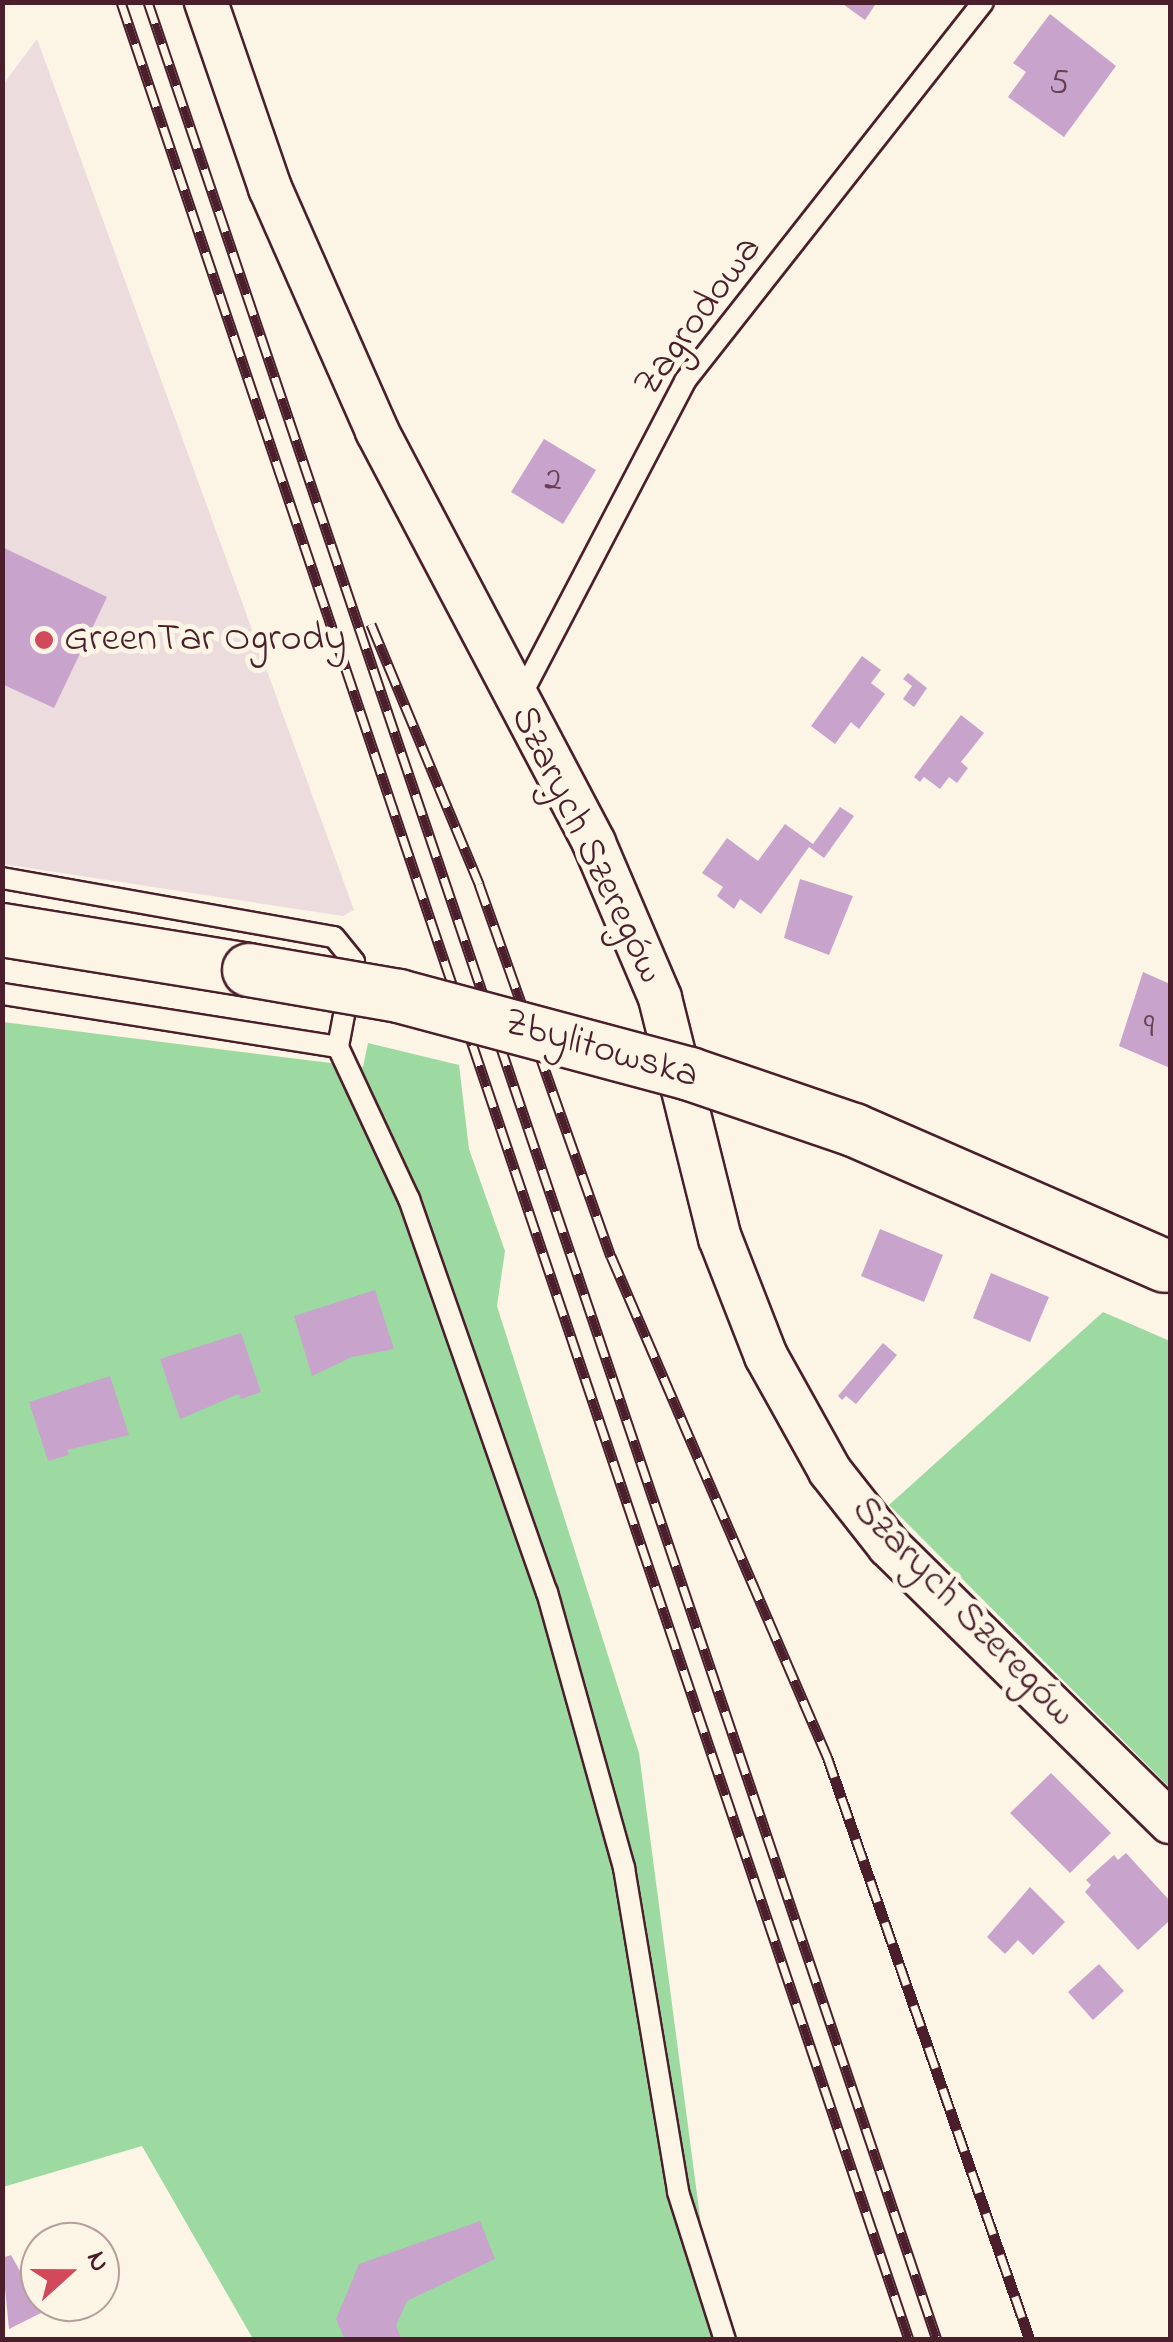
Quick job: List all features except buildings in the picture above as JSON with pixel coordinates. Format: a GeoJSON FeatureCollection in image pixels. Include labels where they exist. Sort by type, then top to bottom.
{"type":"FeatureCollection","features":[{"type":"Feature","properties":{"kind":"street","name":"Szarych Szeregów"},"geometry":{"type":"LineString","coordinates":[[206,2],[270,188],[369,413],[594,844],[660,998],[720,1238],[766,1356],[830,1471],[889,1546],[1170,1822]]}},
{"type":"Feature","properties":{"kind":"street","name":"Zbylitowska"},"geometry":{"type":"LineString","coordinates":[[2,930],[416,1000],[690,1074],[854,1130],[1168,1267]]}},
{"type":"Feature","properties":{"kind":"lane","name":"Zagrodowa"},"geometry":{"type":"LineString","coordinates":[[518,702],[685,382],[983,2]]}},
{"type":"Feature","properties":{"kind":"lane"},"geometry":{"type":"LineString","coordinates":[[2,878],[334,937],[354,962],[338,1047],[409,1199],[547,1592],[624,1868],[678,2192],[725,2340]]}},
{"type":"Feature","properties":{"kind":"lane"},"geometry":{"type":"LineString","coordinates":[[2,994],[338,1047]]}},
{"type":"Feature","properties":{"kind":"shaded area"},"geometry":{"type":"Polygon","coordinates":[[[37,39],[354,910],[343,916],[3,864],[2,86],[37,39]]]}},
{"type":"Feature","properties":{"kind":"green space"},"geometry":{"type":"Polygon","coordinates":[[[3,1022],[363,1067],[368,1043],[459,1065],[469,1149],[505,1251],[497,1306],[639,1753],[716,2339],[253,2339],[142,2146],[3,2187],[3,1022]]]}},
{"type":"Feature","properties":{"kind":"green space"},"geometry":{"type":"Polygon","coordinates":[[[1103,1312],[1170,1341],[1170,1788],[889,1505],[1103,1312]]]}},
{"type":"Feature","properties":{"kind":"railway"},"geometry":{"type":"LineString","coordinates":[[121,2],[909,2340]]}},
{"type":"Feature","properties":{"kind":"railway"},"geometry":{"type":"LineString","coordinates":[[148,2],[937,2340]]}},
{"type":"Feature","properties":{"kind":"railway"},"geometry":{"type":"LineString","coordinates":[[371,624],[479,884],[611,1256],[827,1756],[1030,2340]]}},
{"type":"Feature","properties":{"kind":"place","name":"GreenTar Ogrody"},"geometry":{"type":"Point","coordinates":[44,640]}}]}
